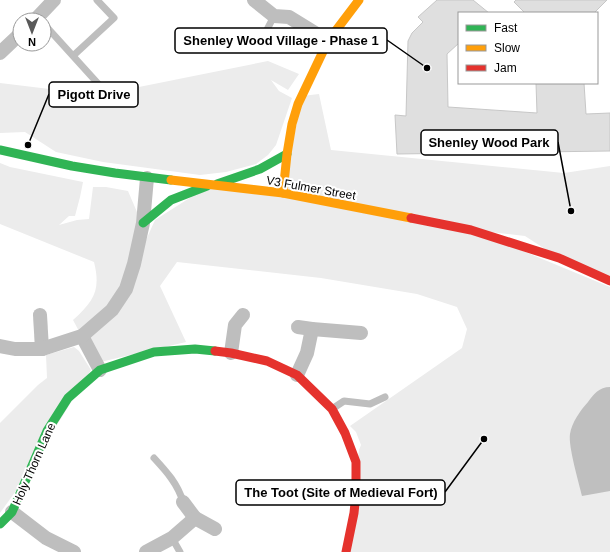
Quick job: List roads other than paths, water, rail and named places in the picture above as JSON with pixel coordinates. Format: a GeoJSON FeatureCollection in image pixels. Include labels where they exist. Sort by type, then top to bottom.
{"type":"FeatureCollection","features":[{"type":"Feature","properties":{"kind":"street"},"geometry":{"type":"LineString","coordinates":[[45,12],[54,0]]}},
{"type":"Feature","properties":{"kind":"street"},"geometry":{"type":"LineString","coordinates":[[254,0],[274,16],[289,18],[328,41]]}},
{"type":"Feature","properties":{"kind":"street"},"geometry":{"type":"LineString","coordinates":[[283,193],[292,124],[298,104],[328,41],[359,0]]}},
{"type":"Feature","properties":{"kind":"street"},"geometry":{"type":"LineString","coordinates":[[0,53],[12,42]]}},
{"type":"Feature","properties":{"kind":"street","name":"V3 Fulmer Street"},"geometry":{"type":"LineString","coordinates":[[0,150],[72,166],[147,178],[283,193],[471,230],[559,258],[610,281]]}},
{"type":"Feature","properties":{"kind":"street"},"geometry":{"type":"LineString","coordinates":[[143,223],[171,200],[260,168],[287,154]]}},
{"type":"Feature","properties":{"kind":"street"},"geometry":{"type":"LineString","coordinates":[[0,346],[15,349],[42,349],[82,336],[112,310],[126,289],[134,264],[143,223],[147,178]]}},
{"type":"Feature","properties":{"kind":"street"},"geometry":{"type":"LineString","coordinates":[[40,315],[42,349]]}},
{"type":"Feature","properties":{"kind":"street"},"geometry":{"type":"LineString","coordinates":[[231,353],[234,321]]}},
{"type":"Feature","properties":{"kind":"street"},"geometry":{"type":"LineString","coordinates":[[297,375],[308,353],[305,328],[361,333]]}},
{"type":"Feature","properties":{"kind":"street"},"geometry":{"type":"LineString","coordinates":[[82,336],[100,370]]}},
{"type":"Feature","properties":{"kind":"street","name":"Holy Thorn Lane"},"geometry":{"type":"LineString","coordinates":[[0,524],[12,512],[47,431],[68,398],[100,370],[154,352],[195,349],[231,353],[267,361],[297,375],[332,410],[345,433],[356,462],[356,493],[354,513],[346,552]]}},
{"type":"Feature","properties":{"kind":"street"},"geometry":{"type":"LineString","coordinates":[[184,502],[195,518],[215,529]]}},
{"type":"Feature","properties":{"kind":"street"},"geometry":{"type":"LineString","coordinates":[[12,512],[46,538],[74,552]]}},
{"type":"Feature","properties":{"kind":"street"},"geometry":{"type":"LineString","coordinates":[[146,552],[172,538],[195,518]]}},
{"type":"Feature","properties":{"kind":"lane"},"geometry":{"type":"LineString","coordinates":[[74,55],[114,18],[97,0]]}},
{"type":"Feature","properties":{"kind":"lane"},"geometry":{"type":"LineString","coordinates":[[257,49],[274,16]]}},
{"type":"Feature","properties":{"kind":"lane"},"geometry":{"type":"LineString","coordinates":[[52,33],[74,55],[102,88]]}},
{"type":"Feature","properties":{"kind":"lane"},"geometry":{"type":"LineString","coordinates":[[332,410],[344,401],[370,404],[385,397]]}},
{"type":"Feature","properties":{"kind":"lane"},"geometry":{"type":"LineString","coordinates":[[154,458],[173,479],[184,502]]}},
{"type":"Feature","properties":{"kind":"lane"},"geometry":{"type":"LineString","coordinates":[[172,538],[180,552]]}},
{"type":"Feature","properties":{"kind":"place","name":"Shenley Wood Village - Phase 1"},"geometry":{"type":"Point","coordinates":[427,68]}},
{"type":"Feature","properties":{"kind":"place","name":"Pigott Drive"},"geometry":{"type":"Point","coordinates":[28,145]}},
{"type":"Feature","properties":{"kind":"place","name":"Shenley Wood Park"},"geometry":{"type":"Point","coordinates":[571,211]}},
{"type":"Feature","properties":{"kind":"place","name":"The Toot (Site of Medieval Fort)"},"geometry":{"type":"Point","coordinates":[484,439]}}]}
